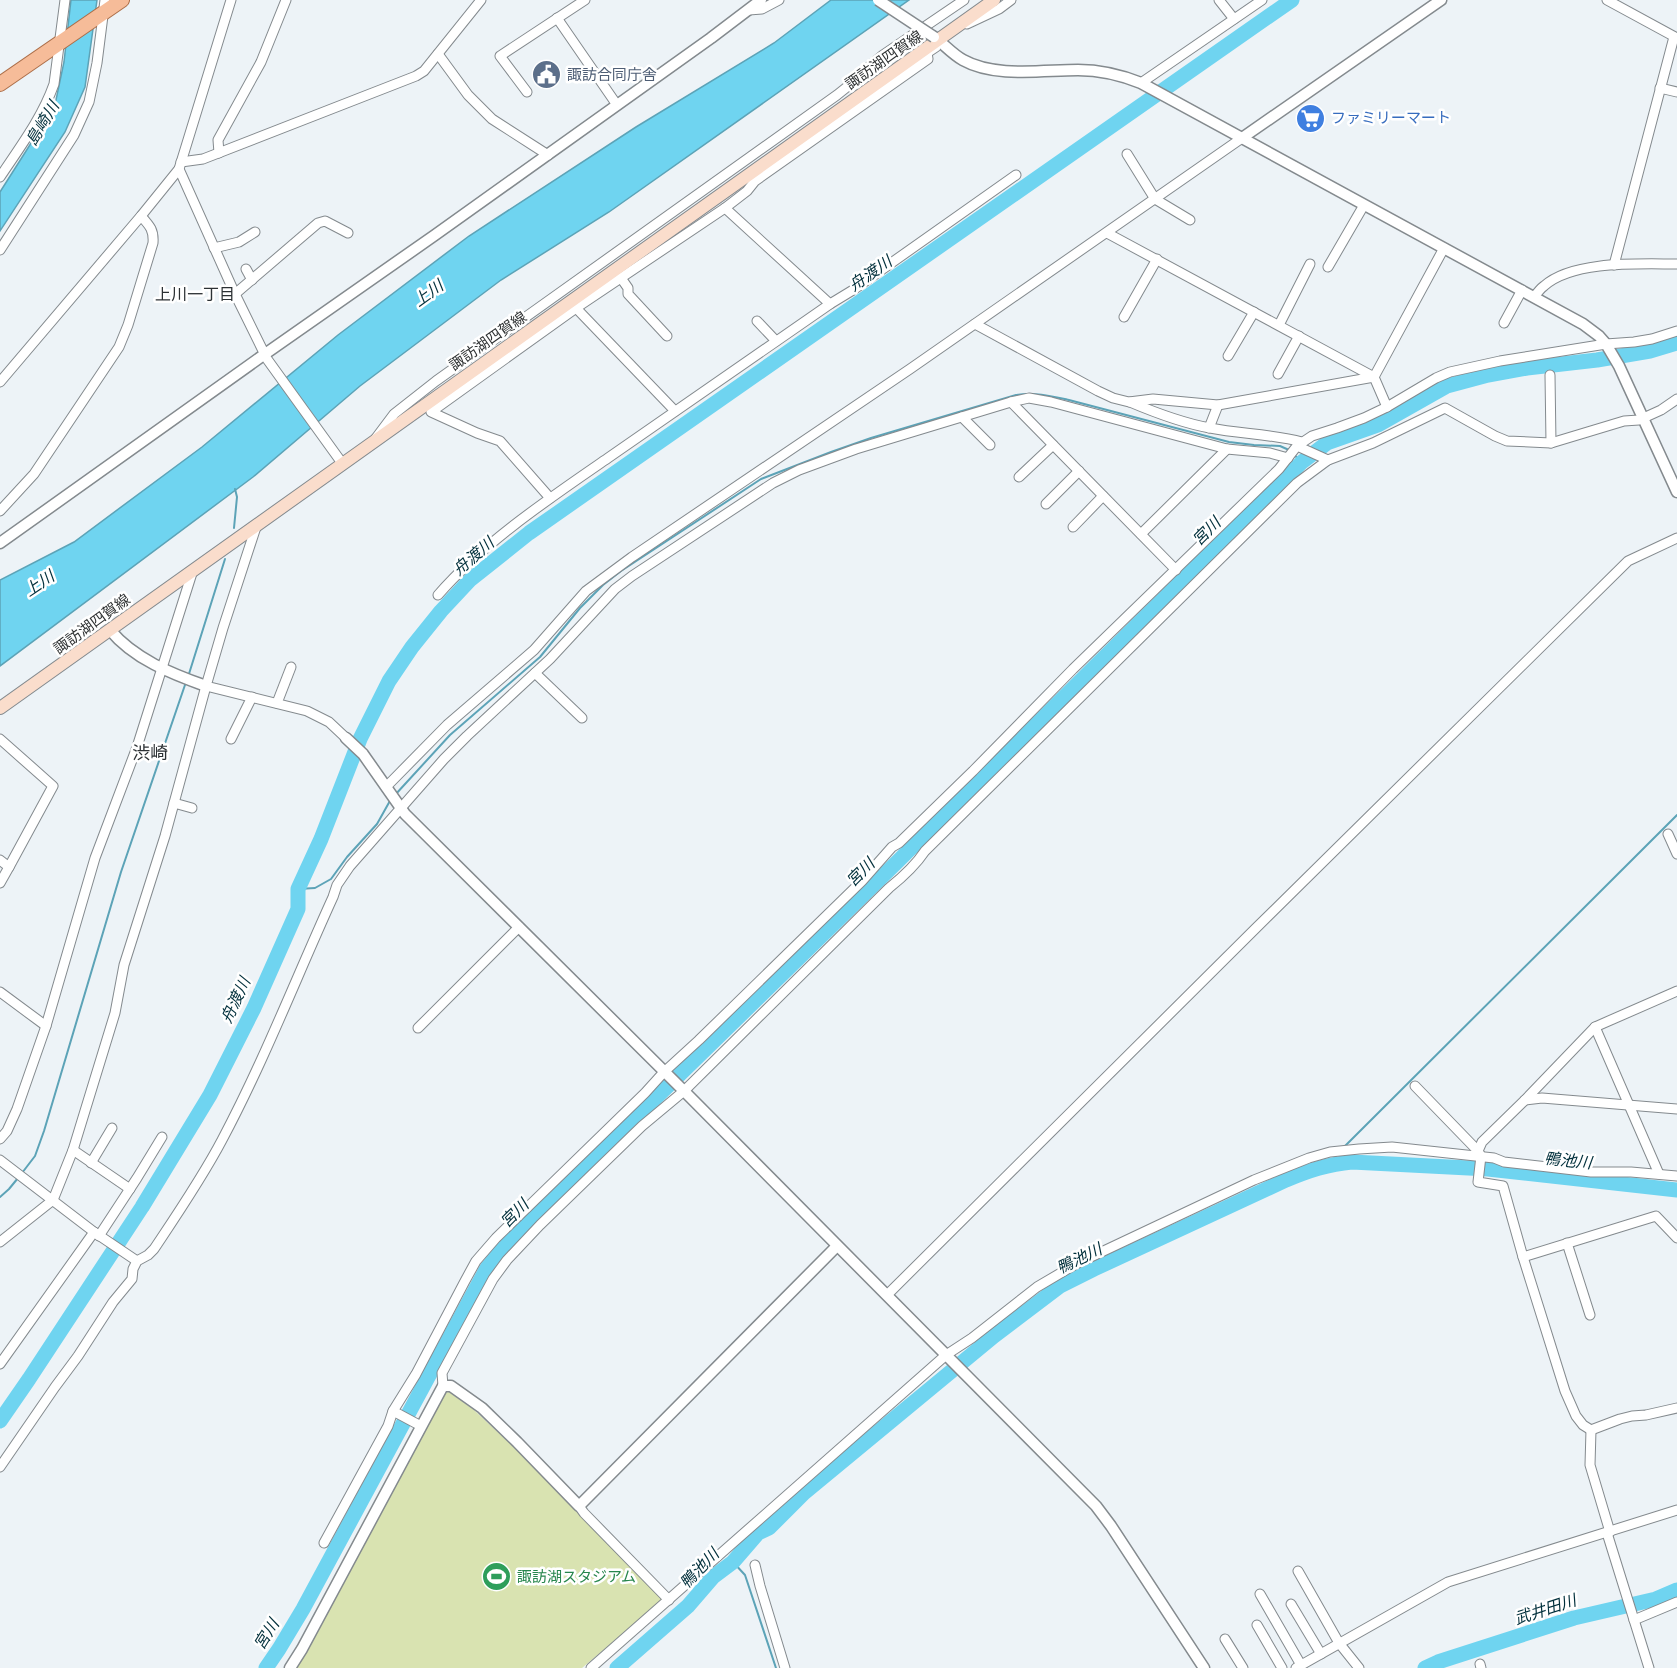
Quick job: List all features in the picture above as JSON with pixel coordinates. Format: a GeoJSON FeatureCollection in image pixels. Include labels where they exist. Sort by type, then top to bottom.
{"type":"FeatureCollection","features":[{"type":"Feature","properties":{"kind":"main road"},"geometry":{"type":"LineString","coordinates":[[0,84],[103,9],[122,0]]}},
{"type":"Feature","properties":{"kind":"main road","name":"諏訪湖四賀線"},"geometry":{"type":"LineString","coordinates":[[0,708],[257,525],[340,461],[375,440],[994,0]]}},
{"type":"Feature","properties":{"kind":"street"},"geometry":{"type":"LineString","coordinates":[[0,177],[43,112],[54,84],[62,40],[65,0]]}},
{"type":"Feature","properties":{"kind":"street"},"geometry":{"type":"LineString","coordinates":[[0,382],[141,216],[180,166],[231,0]]}},
{"type":"Feature","properties":{"kind":"street"},"geometry":{"type":"LineString","coordinates":[[219,153],[218,140],[261,62],[286,0]]}},
{"type":"Feature","properties":{"kind":"street"},"geometry":{"type":"LineString","coordinates":[[180,166],[416,76],[424,71],[481,0]]}},
{"type":"Feature","properties":{"kind":"street"},"geometry":{"type":"LineString","coordinates":[[527,92],[500,56],[585,0]]}},
{"type":"Feature","properties":{"kind":"street"},"geometry":{"type":"LineString","coordinates":[[0,543],[548,155],[761,0]]}},
{"type":"Feature","properties":{"kind":"street"},"geometry":{"type":"LineString","coordinates":[[749,9],[762,9],[779,0]]}},
{"type":"Feature","properties":{"kind":"street"},"geometry":{"type":"LineString","coordinates":[[878,0],[938,40],[964,61],[980,67],[1011,71],[1102,71],[1126,77],[1144,85],[1583,324],[1599,336],[1619,366],[1677,492]]}},
{"type":"Feature","properties":{"kind":"street"},"geometry":{"type":"LineString","coordinates":[[375,440],[394,414],[436,381],[837,95],[883,55],[964,0]]}},
{"type":"Feature","properties":{"kind":"street"},"geometry":{"type":"LineString","coordinates":[[956,27],[999,9],[1011,0]]}},
{"type":"Feature","properties":{"kind":"street"},"geometry":{"type":"LineString","coordinates":[[1219,0],[1234,19]]}},
{"type":"Feature","properties":{"kind":"street"},"geometry":{"type":"LineString","coordinates":[[1144,85],[1262,0]]}},
{"type":"Feature","properties":{"kind":"street"},"geometry":{"type":"LineString","coordinates":[[386,787],[447,725],[534,650],[586,591],[632,557],[910,369],[1441,0]]}},
{"type":"Feature","properties":{"kind":"street"},"geometry":{"type":"LineString","coordinates":[[1607,0],[1675,37],[1614,265]]}},
{"type":"Feature","properties":{"kind":"street"},"geometry":{"type":"LineString","coordinates":[[0,250],[74,135],[90,102],[103,9]]}},
{"type":"Feature","properties":{"kind":"street"},"geometry":{"type":"LineString","coordinates":[[557,18],[617,105]]}},
{"type":"Feature","properties":{"kind":"street"},"geometry":{"type":"LineString","coordinates":[[550,498],[500,441],[431,412],[576,308],[725,208],[747,191],[755,180],[928,59],[927,52],[938,40]]}},
{"type":"Feature","properties":{"kind":"street"},"geometry":{"type":"LineString","coordinates":[[438,54],[468,95],[492,119],[548,155]]}},
{"type":"Feature","properties":{"kind":"street"},"geometry":{"type":"LineString","coordinates":[[1660,88],[1677,92]]}},
{"type":"Feature","properties":{"kind":"street"},"geometry":{"type":"LineString","coordinates":[[1127,154],[1155,199],[1190,219]]}},
{"type":"Feature","properties":{"kind":"street"},"geometry":{"type":"LineString","coordinates":[[180,166],[214,248],[266,356],[340,461]]}},
{"type":"Feature","properties":{"kind":"street"},"geometry":{"type":"LineString","coordinates":[[438,595],[452,579],[488,547],[550,498],[830,304],[854,290],[1016,175]]}},
{"type":"Feature","properties":{"kind":"street"},"geometry":{"type":"LineString","coordinates":[[1328,267],[1364,204]]}},
{"type":"Feature","properties":{"kind":"street"},"geometry":{"type":"LineString","coordinates":[[725,208],[830,304]]}},
{"type":"Feature","properties":{"kind":"street"},"geometry":{"type":"LineString","coordinates":[[0,511],[40,466],[119,347],[153,243],[154,235],[150,226],[141,216]]}},
{"type":"Feature","properties":{"kind":"street"},"geometry":{"type":"LineString","coordinates":[[235,294],[318,223],[325,221],[348,233]]}},
{"type":"Feature","properties":{"kind":"street"},"geometry":{"type":"LineString","coordinates":[[214,248],[239,243],[255,232]]}},
{"type":"Feature","properties":{"kind":"street"},"geometry":{"type":"LineString","coordinates":[[1107,233],[1374,376],[1387,407]]}},
{"type":"Feature","properties":{"kind":"street"},"geometry":{"type":"LineString","coordinates":[[1374,376],[1444,248]]}},
{"type":"Feature","properties":{"kind":"street"},"geometry":{"type":"LineString","coordinates":[[1124,317],[1157,260]]}},
{"type":"Feature","properties":{"kind":"street"},"geometry":{"type":"LineString","coordinates":[[1279,325],[1310,264]]}},
{"type":"Feature","properties":{"kind":"street"},"geometry":{"type":"LineString","coordinates":[[1534,297],[1545,285],[1569,272],[1584,268],[1677,264]]}},
{"type":"Feature","properties":{"kind":"street"},"geometry":{"type":"LineString","coordinates":[[246,268],[252,280]]}},
{"type":"Feature","properties":{"kind":"street"},"geometry":{"type":"LineString","coordinates":[[621,278],[628,288],[628,294],[667,336]]}},
{"type":"Feature","properties":{"kind":"street"},"geometry":{"type":"LineString","coordinates":[[1504,322],[1522,290]]}},
{"type":"Feature","properties":{"kind":"street"},"geometry":{"type":"LineString","coordinates":[[576,308],[675,411]]}},
{"type":"Feature","properties":{"kind":"street"},"geometry":{"type":"LineString","coordinates":[[1228,357],[1254,312]]}},
{"type":"Feature","properties":{"kind":"street"},"geometry":{"type":"LineString","coordinates":[[757,321],[776,341]]}},
{"type":"Feature","properties":{"kind":"street"},"geometry":{"type":"LineString","coordinates":[[975,324],[1113,398],[1166,417],[1209,428],[1282,437],[1326,459]]}},
{"type":"Feature","properties":{"kind":"street"},"geometry":{"type":"LineString","coordinates":[[324,1543],[476,1261],[496,1238],[772,970],[862,881],[892,847],[899,843],[973,771],[1073,669],[1279,469],[1300,445],[1312,435],[1337,428],[1387,407],[1450,372],[1500,361],[1652,339],[1677,331]]}},
{"type":"Feature","properties":{"kind":"street"},"geometry":{"type":"LineString","coordinates":[[1278,374],[1299,336]]}},
{"type":"Feature","properties":{"kind":"street"},"geometry":{"type":"LineString","coordinates":[[1550,375],[1551,443]]}},
{"type":"Feature","properties":{"kind":"street"},"geometry":{"type":"LineString","coordinates":[[1129,402],[1153,399],[1218,405],[1374,376]]}},
{"type":"Feature","properties":{"kind":"street"},"geometry":{"type":"LineString","coordinates":[[135,1260],[148,1255],[154,1249],[185,1203],[222,1140],[333,897],[336,885],[400,808],[467,736],[535,673],[615,589],[632,576],[773,483],[799,470],[856,449],[1029,398],[1227,448],[1270,453],[1288,458]]}},
{"type":"Feature","properties":{"kind":"street"},"geometry":{"type":"LineString","coordinates":[[290,1668],[418,1425],[443,1386],[442,1373],[488,1288],[507,1260],[642,1126],[906,874],[925,850],[1297,483],[1326,459],[1373,443],[1445,408],[1507,441],[1551,443],[1624,421],[1640,420],[1677,399]]}},
{"type":"Feature","properties":{"kind":"street"},"geometry":{"type":"LineString","coordinates":[[1011,402],[1176,570]]}},
{"type":"Feature","properties":{"kind":"street"},"geometry":{"type":"LineString","coordinates":[[1209,428],[1218,405]]}},
{"type":"Feature","properties":{"kind":"street"},"geometry":{"type":"LineString","coordinates":[[962,417],[990,446]]}},
{"type":"Feature","properties":{"kind":"street"},"geometry":{"type":"LineString","coordinates":[[1019,477],[1053,445]]}},
{"type":"Feature","properties":{"kind":"street"},"geometry":{"type":"LineString","coordinates":[[1142,534],[1227,448]]}},
{"type":"Feature","properties":{"kind":"street"},"geometry":{"type":"LineString","coordinates":[[1046,504],[1079,471]]}},
{"type":"Feature","properties":{"kind":"street"},"geometry":{"type":"LineString","coordinates":[[1072,528],[1103,496]]}},
{"type":"Feature","properties":{"kind":"street"},"geometry":{"type":"LineString","coordinates":[[0,1242],[53,1200],[73,1150],[115,1013],[124,965],[174,803],[223,628],[257,525]]}},
{"type":"Feature","properties":{"kind":"street"},"geometry":{"type":"LineString","coordinates":[[888,1295],[1254,928],[1628,561],[1677,538]]}},
{"type":"Feature","properties":{"kind":"street"},"geometry":{"type":"LineString","coordinates":[[0,1139],[7,1131],[17,1109],[46,1026],[95,858],[137,747],[193,570]]}},
{"type":"Feature","properties":{"kind":"street"},"geometry":{"type":"LineString","coordinates":[[110,630],[136,653],[172,674],[206,686],[307,711],[329,722],[363,754],[400,808],[888,1295],[1095,1506],[1112,1526],[1204,1668]]}},
{"type":"Feature","properties":{"kind":"street"},"geometry":{"type":"LineString","coordinates":[[277,703],[291,667]]}},
{"type":"Feature","properties":{"kind":"street"},"geometry":{"type":"LineString","coordinates":[[535,673],[582,718]]}},
{"type":"Feature","properties":{"kind":"street"},"geometry":{"type":"LineString","coordinates":[[231,739],[252,697]]}},
{"type":"Feature","properties":{"kind":"street"},"geometry":{"type":"LineString","coordinates":[[0,739],[53,786],[0,883]]}},
{"type":"Feature","properties":{"kind":"street"},"geometry":{"type":"LineString","coordinates":[[174,803],[192,808]]}},
{"type":"Feature","properties":{"kind":"street"},"geometry":{"type":"LineString","coordinates":[[1668,834],[1677,854]]}},
{"type":"Feature","properties":{"kind":"street"},"geometry":{"type":"LineString","coordinates":[[0,860],[9,867]]}},
{"type":"Feature","properties":{"kind":"street"},"geometry":{"type":"LineString","coordinates":[[418,1028],[519,927]]}},
{"type":"Feature","properties":{"kind":"street"},"geometry":{"type":"LineString","coordinates":[[0,992],[46,1026]]}},
{"type":"Feature","properties":{"kind":"street"},"geometry":{"type":"LineString","coordinates":[[1591,1430],[1583,1425],[1576,1416],[1565,1391],[1503,1186],[1478,1182],[1479,1154],[1482,1142],[1595,1027],[1677,992]]}},
{"type":"Feature","properties":{"kind":"street"},"geometry":{"type":"LineString","coordinates":[[1595,1027],[1659,1174]]}},
{"type":"Feature","properties":{"kind":"street"},"geometry":{"type":"LineString","coordinates":[[1415,1086],[1479,1154]]}},
{"type":"Feature","properties":{"kind":"street"},"geometry":{"type":"LineString","coordinates":[[1525,1100],[1542,1098],[1677,1109]]}},
{"type":"Feature","properties":{"kind":"street"},"geometry":{"type":"LineString","coordinates":[[91,1163],[112,1128]]}},
{"type":"Feature","properties":{"kind":"street"},"geometry":{"type":"LineString","coordinates":[[0,1364],[99,1235],[162,1137]]}},
{"type":"Feature","properties":{"kind":"street"},"geometry":{"type":"LineString","coordinates":[[591,1668],[947,1356],[1031,1291],[1076,1264],[1254,1180],[1294,1163],[1330,1152],[1392,1148],[1479,1154],[1523,1165],[1591,1172],[1631,1172],[1677,1176]]}},
{"type":"Feature","properties":{"kind":"street"},"geometry":{"type":"LineString","coordinates":[[73,1150],[130,1190]]}},
{"type":"Feature","properties":{"kind":"street"},"geometry":{"type":"LineString","coordinates":[[0,1160],[135,1260]]}},
{"type":"Feature","properties":{"kind":"street"},"geometry":{"type":"LineString","coordinates":[[1523,1257],[1656,1216],[1677,1238]]}},
{"type":"Feature","properties":{"kind":"street"},"geometry":{"type":"LineString","coordinates":[[1567,1243],[1590,1315]]}},
{"type":"Feature","properties":{"kind":"street"},"geometry":{"type":"LineString","coordinates":[[579,1506],[837,1246]]}},
{"type":"Feature","properties":{"kind":"street"},"geometry":{"type":"LineString","coordinates":[[0,1467],[113,1302],[132,1278],[135,1260]]}},
{"type":"Feature","properties":{"kind":"street"},"geometry":{"type":"LineString","coordinates":[[443,1386],[452,1386],[482,1408],[669,1600]]}},
{"type":"Feature","properties":{"kind":"street"},"geometry":{"type":"LineString","coordinates":[[1591,1430],[1620,1419],[1677,1408]]}},
{"type":"Feature","properties":{"kind":"street"},"geometry":{"type":"LineString","coordinates":[[394,1412],[418,1425]]}},
{"type":"Feature","properties":{"kind":"street"},"geometry":{"type":"LineString","coordinates":[[1591,1430],[1590,1465],[1649,1668]]}},
{"type":"Feature","properties":{"kind":"street"},"geometry":{"type":"LineString","coordinates":[[1260,1594],[1304,1666],[1339,1643],[1448,1582],[1677,1510]]}},
{"type":"Feature","properties":{"kind":"street"},"geometry":{"type":"LineString","coordinates":[[755,1565],[785,1668]]}},
{"type":"Feature","properties":{"kind":"street"},"geometry":{"type":"LineString","coordinates":[[1298,1571],[1339,1643],[1359,1668]]}},
{"type":"Feature","properties":{"kind":"street"},"geometry":{"type":"LineString","coordinates":[[1634,1620],[1677,1602]]}},
{"type":"Feature","properties":{"kind":"street"},"geometry":{"type":"LineString","coordinates":[[1291,1604],[1321,1654]]}},
{"type":"Feature","properties":{"kind":"street"},"geometry":{"type":"LineString","coordinates":[[1257,1624],[1282,1668]]}},
{"type":"Feature","properties":{"kind":"street"},"geometry":{"type":"LineString","coordinates":[[1225,1639],[1243,1668]]}},
{"type":"Feature","properties":{"kind":"green space"},"geometry":{"type":"Polygon","coordinates":[[[449,1392],[474,1410],[517,1450],[661,1597],[661,1602],[582,1668],[296,1668],[444,1393],[449,1392]]]}},
{"type":"Feature","properties":{"kind":"water"},"geometry":{"type":"Polygon","coordinates":[[[71,0],[97,0],[85,87],[65,132],[0,231],[0,192],[56,100],[64,62],[71,0]]]}},
{"type":"Feature","properties":{"kind":"water","name":"上川"},"geometry":{"type":"Polygon","coordinates":[[[831,0],[909,0],[609,212],[501,280],[360,386],[253,477],[0,666],[0,580],[74,542],[202,447],[338,335],[469,236],[636,127],[774,43],[831,0]]]}},
{"type":"Feature","properties":{"kind":"waterway","name":"舟渡川"},"geometry":{"type":"LineString","coordinates":[[0,1421],[142,1207],[210,1095],[254,1008],[298,909],[298,889],[321,839],[360,739],[389,681],[412,647],[441,611],[470,580],[529,533],[1292,0]]}},
{"type":"Feature","properties":{"kind":"waterway","name":"宮川"},"geometry":{"type":"LineString","coordinates":[[266,1668],[303,1609],[487,1268],[501,1251],[1302,462],[1327,443],[1378,425],[1447,386],[1488,375],[1597,360],[1650,351],[1677,343]]}},
{"type":"Feature","properties":{"kind":"waterway"},"geometry":{"type":"LineString","coordinates":[[395,795],[450,735],[540,657],[580,608],[603,585],[761,479],[871,438],[1023,394],[1069,400],[1229,442],[1280,446],[1289,450]]}},
{"type":"Feature","properties":{"kind":"waterway"},"geometry":{"type":"LineString","coordinates":[[1293,454],[1302,462]]}},
{"type":"Feature","properties":{"kind":"waterway"},"geometry":{"type":"LineString","coordinates":[[234,528],[237,497],[235,489]]}},
{"type":"Feature","properties":{"kind":"waterway"},"geometry":{"type":"LineString","coordinates":[[188,677],[225,559]]}},
{"type":"Feature","properties":{"kind":"waterway"},"geometry":{"type":"LineString","coordinates":[[22,1173],[35,1156],[44,1131],[121,872],[186,682]]}},
{"type":"Feature","properties":{"kind":"waterway"},"geometry":{"type":"LineString","coordinates":[[298,889],[315,888],[331,879],[347,857],[377,824],[391,799]]}},
{"type":"Feature","properties":{"kind":"waterway"},"geometry":{"type":"LineString","coordinates":[[1343,1148],[1677,815]]}},
{"type":"Feature","properties":{"kind":"waterway"},"geometry":{"type":"LineString","coordinates":[[1332,1163],[1337,1154]]}},
{"type":"Feature","properties":{"kind":"waterway","name":"鴨池川"},"geometry":{"type":"LineString","coordinates":[[617,1668],[688,1606],[713,1577],[733,1562],[758,1533],[769,1528],[804,1493],[994,1336],[1060,1286],[1286,1180],[1318,1168],[1352,1162],[1488,1169],[1677,1190]]}},
{"type":"Feature","properties":{"kind":"waterway"},"geometry":{"type":"LineString","coordinates":[[0,1197],[18,1178]]}},
{"type":"Feature","properties":{"kind":"waterway"},"geometry":{"type":"LineString","coordinates":[[733,1562],[745,1575],[776,1668]]}},
{"type":"Feature","properties":{"kind":"waterway","name":"武井田川"},"geometry":{"type":"LineString","coordinates":[[1425,1668],[1574,1618],[1656,1599],[1677,1590]]}},
{"type":"Feature","properties":{"kind":"waterway","name":"武井田川"},"geometry":{"type":"LineString","coordinates":[[1438,1662],[1442,1668]]}},
{"type":"Feature","properties":{"kind":"place","name":"諏訪合同庁舎"},"geometry":{"type":"Point","coordinates":[546,75]}},
{"type":"Feature","properties":{"kind":"place","name":"ファミリーマート"},"geometry":{"type":"Point","coordinates":[1310,118]}},
{"type":"Feature","properties":{"kind":"place","name":"諏訪湖スタジアム"},"geometry":{"type":"Point","coordinates":[496,1577]}},
{"type":"Feature","properties":{"kind":"district","name":"上川一丁目"},"geometry":{"type":"Point","coordinates":[195,294]}},
{"type":"Feature","properties":{"kind":"district","name":"渋崎"},"geometry":{"type":"Point","coordinates":[150,753]}},
{"type":"Feature","properties":{"kind":"water label","name":"島崎川"},"geometry":{"type":"Point","coordinates":[42,123]}}]}
